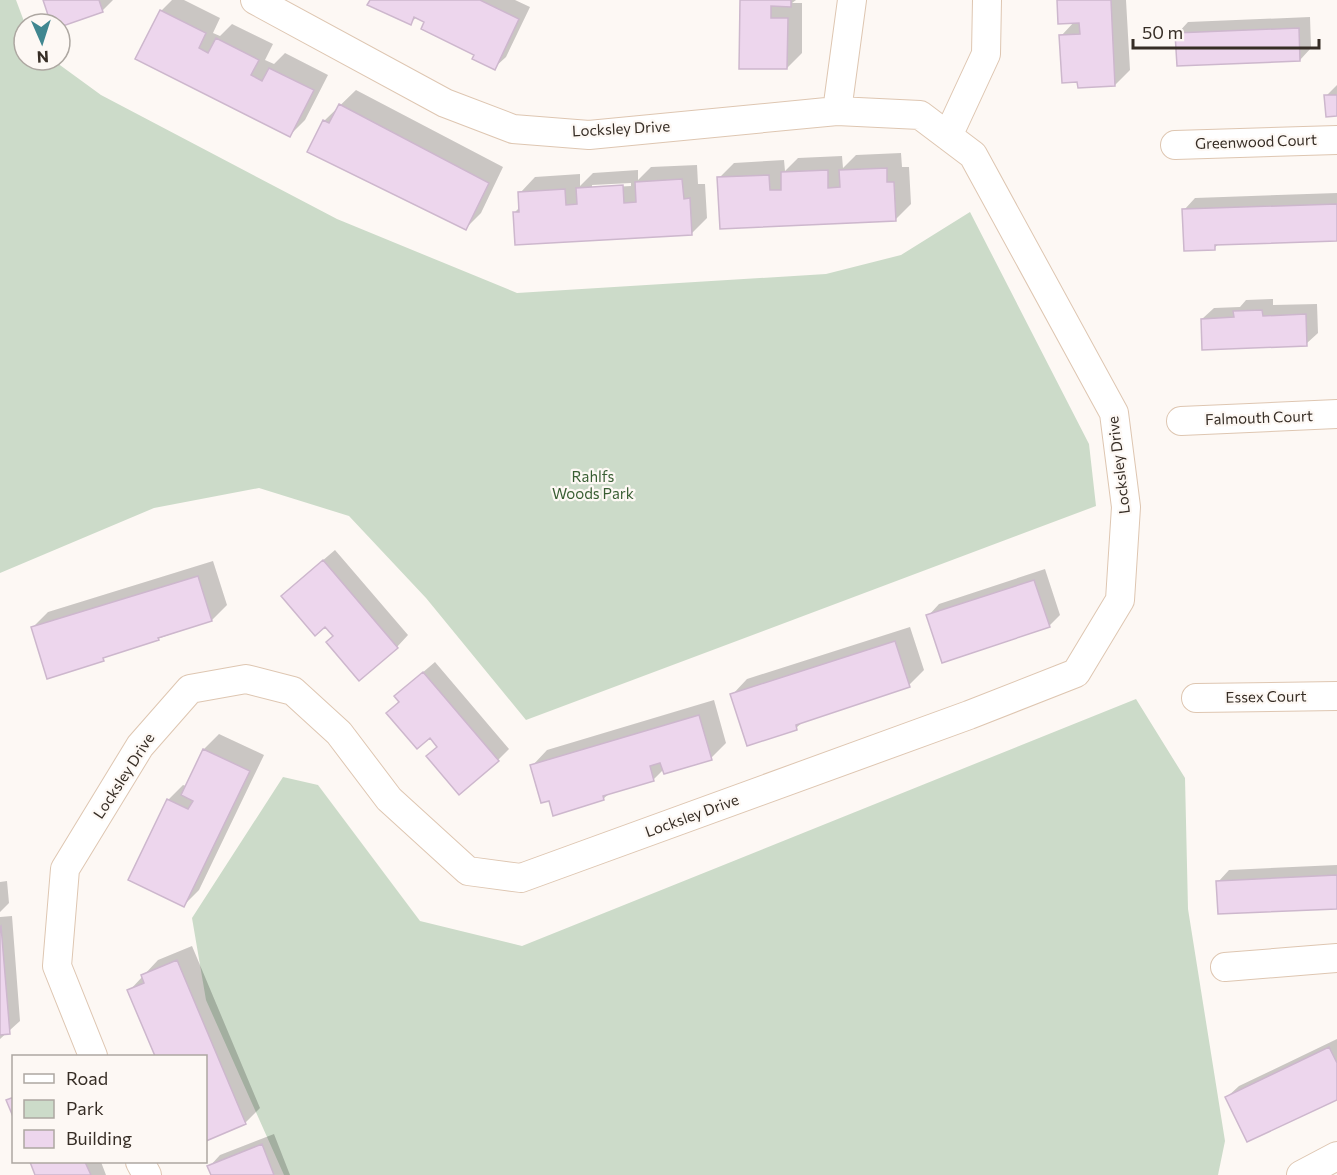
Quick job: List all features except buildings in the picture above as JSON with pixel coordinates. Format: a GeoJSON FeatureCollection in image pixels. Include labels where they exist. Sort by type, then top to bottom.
{"type":"FeatureCollection","features":[{"type":"Feature","properties":{"kind":"street","name":"Locksley Drive"},"geometry":{"type":"LineString","coordinates":[[93,1055],[57,966],[65,869],[140,746],[190,689],[246,679],[293,691],[339,733],[389,799],[468,871],[521,878],[969,715],[1076,673],[1120,600],[1126,507],[1114,413],[973,155],[920,115],[837,111],[590,135],[513,129],[446,103],[255,0]]}},
{"type":"Feature","properties":{"kind":"street"},"geometry":{"type":"LineString","coordinates":[[837,111],[852,0]]}},
{"type":"Feature","properties":{"kind":"street"},"geometry":{"type":"LineString","coordinates":[[948,136],[986,54],[987,0]]}},
{"type":"Feature","properties":{"kind":"street","name":"Greenwood Court"},"geometry":{"type":"LineString","coordinates":[[1175,145],[1337,140]]}},
{"type":"Feature","properties":{"kind":"street","name":"Falmouth Court"},"geometry":{"type":"LineString","coordinates":[[1181,421],[1337,414]]}},
{"type":"Feature","properties":{"kind":"street","name":"Essex Court"},"geometry":{"type":"LineString","coordinates":[[1196,698],[1337,696]]}},
{"type":"Feature","properties":{"kind":"street"},"geometry":{"type":"LineString","coordinates":[[1225,967],[1337,958]]}},
{"type":"Feature","properties":{"kind":"street"},"geometry":{"type":"LineString","coordinates":[[1301,1175],[1337,1156]]}},
{"type":"Feature","properties":{"kind":"green space","name":"Rahlfs Woods Park"},"geometry":{"type":"Polygon","coordinates":[[[0,0],[16,0],[20,12],[12,12],[12,72],[69,72],[101,95],[337,219],[517,293],[826,274],[901,255],[970,212],[1089,444],[1096,506],[526,720],[426,598],[349,516],[259,488],[154,508],[0,573],[0,0]]]}},
{"type":"Feature","properties":{"kind":"green space"},"geometry":{"type":"Polygon","coordinates":[[[1136,699],[1185,778],[1188,909],[1225,1141],[1218,1175],[284,1175],[206,1000],[192,918],[283,777],[318,785],[420,921],[522,946],[1136,699]]]}}]}
